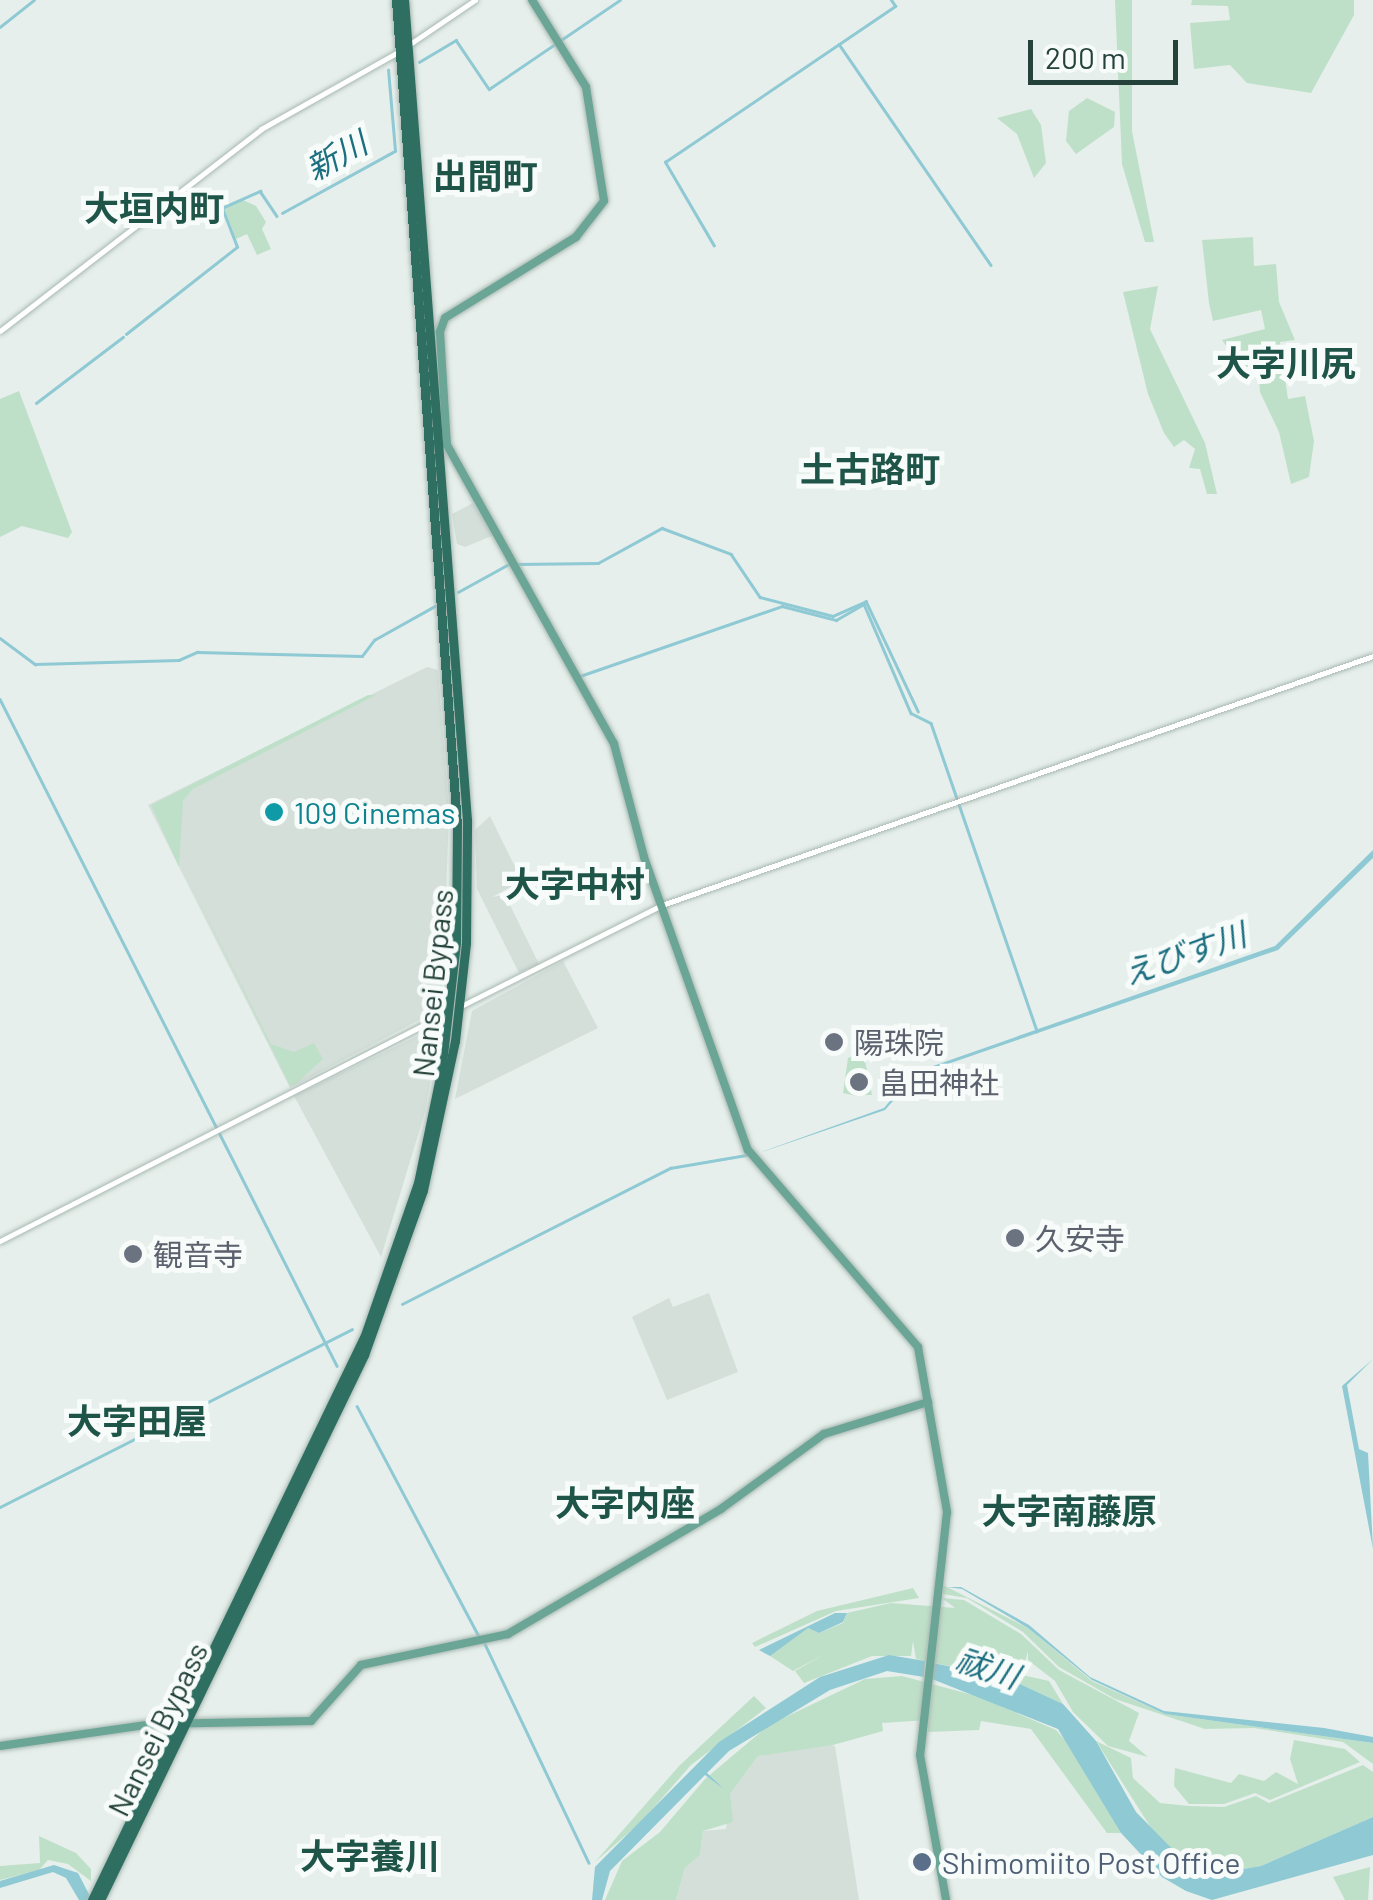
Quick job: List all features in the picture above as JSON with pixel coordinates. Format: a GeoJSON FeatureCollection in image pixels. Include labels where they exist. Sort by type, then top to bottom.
{"type":"FeatureCollection","features":[{"type":"Feature","properties":{"kind":"highway","name":"Nansei Bypass"},"geometry":{"type":"LineString","coordinates":[[100,1900],[109,1874],[391,1288],[434,1150],[460,1007],[467,820],[404,48],[396,0]]}},
{"type":"Feature","properties":{"kind":"highway","name":"Nansei Bypass"},"geometry":{"type":"LineString","coordinates":[[182,1724],[383,1290],[426,1150],[449,1012],[456,808],[404,48],[404,0]]}},
{"type":"Feature","properties":{"kind":"highway","name":"Nansei Bypass"},"geometry":{"type":"LineString","coordinates":[[92,1900],[109,1874]]}},
{"type":"Feature","properties":{"kind":"main road"},"geometry":{"type":"LineString","coordinates":[[532,0],[588,91],[605,191],[600,212],[576,237],[453,310],[440,332],[450,455],[614,744],[662,905],[748,1150],[908,1329],[921,1358],[948,1512],[922,1720],[921,1782],[946,1900]]}},
{"type":"Feature","properties":{"kind":"main road"},"geometry":{"type":"LineString","coordinates":[[0,1746],[182,1724],[303,1723],[321,1715],[340,1683],[361,1666],[484,1643],[721,1509],[824,1434],[928,1402]]}},
{"type":"Feature","properties":{"kind":"street"},"geometry":{"type":"LineString","coordinates":[[0,332],[261,129],[404,48],[475,0]]}},
{"type":"Feature","properties":{"kind":"street"},"geometry":{"type":"LineString","coordinates":[[0,1241],[662,905],[1373,656]]}},
{"type":"Feature","properties":{"kind":"shaded area"},"geometry":{"type":"Polygon","coordinates":[[[473,503],[494,535],[465,547],[457,544],[452,514],[473,503]]]}},
{"type":"Feature","properties":{"kind":"shaded area"},"geometry":{"type":"Polygon","coordinates":[[[427,667],[438,670],[449,814],[442,997],[421,1019],[290,1088],[148,805],[427,667]]]}},
{"type":"Feature","properties":{"kind":"shaded area"},"geometry":{"type":"Polygon","coordinates":[[[490,816],[522,881],[492,897],[505,895],[539,964],[519,973],[477,889],[475,830],[490,816]]]}},
{"type":"Feature","properties":{"kind":"shaded area"},"geometry":{"type":"Polygon","coordinates":[[[563,961],[598,1028],[455,1099],[472,1011],[563,961]]]}},
{"type":"Feature","properties":{"kind":"shaded area"},"geometry":{"type":"Polygon","coordinates":[[[432,1029],[439,1033],[425,1112],[381,1257],[294,1096],[432,1029]]]}},
{"type":"Feature","properties":{"kind":"shaded area"},"geometry":{"type":"Polygon","coordinates":[[[709,1293],[738,1372],[667,1400],[632,1317],[669,1298],[673,1307],[709,1293]]]}},
{"type":"Feature","properties":{"kind":"shaded area"},"geometry":{"type":"Polygon","coordinates":[[[824,1743],[835,1746],[859,1900],[676,1900],[685,1868],[700,1855],[703,1831],[726,1829],[730,1794],[758,1756],[824,1743]]]}},
{"type":"Feature","properties":{"kind":"green space"},"geometry":{"type":"Polygon","coordinates":[[[1115,0],[1132,0],[1132,131],[1154,242],[1145,242],[1122,164],[1115,0]]]}},
{"type":"Feature","properties":{"kind":"green space"},"geometry":{"type":"Polygon","coordinates":[[[1192,0],[1354,0],[1354,15],[1311,93],[1247,83],[1230,65],[1194,69],[1190,23],[1230,20],[1228,6],[1191,5],[1192,0]]]}},
{"type":"Feature","properties":{"kind":"green space"},"geometry":{"type":"Polygon","coordinates":[[[1087,98],[1115,112],[1114,127],[1076,154],[1066,141],[1069,111],[1087,98]]]}},
{"type":"Feature","properties":{"kind":"green space"},"geometry":{"type":"Polygon","coordinates":[[[1031,109],[1041,125],[1046,163],[1034,178],[1017,134],[997,118],[1031,109]]]}},
{"type":"Feature","properties":{"kind":"green space"},"geometry":{"type":"Polygon","coordinates":[[[243,200],[256,206],[266,222],[262,229],[271,249],[257,255],[247,234],[236,239],[224,208],[243,200]]]}},
{"type":"Feature","properties":{"kind":"green space"},"geometry":{"type":"Polygon","coordinates":[[[1253,237],[1254,266],[1276,264],[1279,302],[1295,340],[1280,342],[1288,399],[1305,396],[1314,441],[1309,477],[1291,484],[1279,432],[1260,392],[1258,364],[1242,368],[1222,340],[1265,329],[1261,310],[1213,321],[1209,303],[1202,240],[1253,237]]]}},
{"type":"Feature","properties":{"kind":"green space"},"geometry":{"type":"Polygon","coordinates":[[[1158,286],[1150,329],[1205,443],[1217,494],[1207,494],[1200,469],[1189,468],[1195,449],[1184,440],[1174,447],[1164,433],[1148,394],[1123,292],[1158,286]]]}},
{"type":"Feature","properties":{"kind":"green space"},"geometry":{"type":"Polygon","coordinates":[[[19,391],[72,532],[68,538],[22,526],[0,537],[0,399],[19,391]]]}},
{"type":"Feature","properties":{"kind":"green space"},"geometry":{"type":"Polygon","coordinates":[[[368,695],[376,695],[193,789],[183,801],[179,867],[151,805],[368,695]]]}},
{"type":"Feature","properties":{"kind":"green space"},"geometry":{"type":"Polygon","coordinates":[[[184,870],[271,1044],[294,1052],[314,1043],[323,1059],[296,1084],[290,1086],[184,870]]]}},
{"type":"Feature","properties":{"kind":"green space"},"geometry":{"type":"Polygon","coordinates":[[[863,1051],[872,1095],[861,1095],[866,1082],[858,1075],[851,1082],[857,1096],[843,1093],[848,1058],[863,1051]]]}},
{"type":"Feature","properties":{"kind":"green space"},"geometry":{"type":"Polygon","coordinates":[[[943,1585],[1028,1628],[1092,1681],[1165,1714],[1373,1743],[1373,1764],[1343,1742],[1254,1728],[1205,1729],[1115,1699],[1059,1667],[1023,1632],[967,1598],[943,1594],[943,1585]]]}},
{"type":"Feature","properties":{"kind":"green space"},"geometry":{"type":"Polygon","coordinates":[[[913,1588],[919,1598],[836,1611],[755,1647],[752,1643],[817,1611],[913,1588]]]}},
{"type":"Feature","properties":{"kind":"green space"},"geometry":{"type":"Polygon","coordinates":[[[942,1598],[964,1600],[1021,1634],[1059,1670],[1139,1713],[1129,1741],[1148,1757],[1108,1746],[1073,1712],[1055,1681],[1028,1660],[1028,1651],[1022,1675],[1049,1681],[1063,1704],[1009,1679],[916,1659],[913,1641],[911,1656],[872,1656],[804,1683],[795,1671],[825,1654],[793,1671],[770,1656],[782,1642],[808,1628],[819,1633],[843,1623],[847,1613],[891,1603],[955,1608],[942,1598]]]}},
{"type":"Feature","properties":{"kind":"green space"},"geometry":{"type":"Polygon","coordinates":[[[902,1676],[980,1697],[1056,1730],[1076,1752],[1121,1833],[1107,1833],[1031,1729],[981,1721],[979,1730],[928,1732],[928,1720],[882,1723],[883,1731],[833,1745],[758,1756],[730,1794],[733,1822],[703,1831],[700,1855],[685,1868],[676,1900],[605,1900],[622,1861],[660,1832],[705,1779],[769,1725],[865,1679],[902,1676]]]}},
{"type":"Feature","properties":{"kind":"green space"},"geometry":{"type":"Polygon","coordinates":[[[754,1696],[766,1708],[691,1765],[642,1821],[595,1862],[679,1766],[754,1696]]]}},
{"type":"Feature","properties":{"kind":"green space"},"geometry":{"type":"Polygon","coordinates":[[[1294,1740],[1345,1749],[1360,1762],[1270,1800],[1255,1793],[1224,1804],[1189,1804],[1174,1786],[1175,1768],[1231,1783],[1239,1774],[1264,1781],[1276,1772],[1298,1784],[1290,1759],[1294,1740]]]}},
{"type":"Feature","properties":{"kind":"green space"},"geometry":{"type":"Polygon","coordinates":[[[1096,1741],[1131,1758],[1133,1778],[1160,1803],[1189,1806],[1224,1807],[1256,1796],[1269,1803],[1363,1765],[1373,1772],[1373,1817],[1261,1866],[1215,1874],[1186,1863],[1160,1842],[1096,1741]]]}},
{"type":"Feature","properties":{"kind":"green space"},"geometry":{"type":"Polygon","coordinates":[[[39,1836],[76,1853],[91,1869],[91,1881],[68,1864],[48,1860],[39,1870],[0,1880],[0,1866],[40,1863],[39,1836]]]}},
{"type":"Feature","properties":{"kind":"green space"},"geometry":{"type":"Polygon","coordinates":[[[1370,1867],[1368,1900],[1345,1900],[1333,1877],[1370,1867]]]}},
{"type":"Feature","properties":{"kind":"water"},"geometry":{"type":"Polygon","coordinates":[[[1373,850],[1373,858],[1278,950],[916,1075],[885,1110],[756,1154],[884,1108],[913,1073],[1275,946],[1373,850]]]}},
{"type":"Feature","properties":{"kind":"water"},"geometry":{"type":"Polygon","coordinates":[[[1373,1359],[1347,1385],[1359,1449],[1368,1453],[1373,1549],[1342,1386],[1373,1359]]]}},
{"type":"Feature","properties":{"kind":"water"},"geometry":{"type":"Polygon","coordinates":[[[947,1587],[961,1587],[1029,1625],[1090,1677],[1164,1711],[1324,1728],[1373,1737],[1373,1743],[1165,1714],[1092,1680],[1028,1628],[962,1589],[947,1587]]]}},
{"type":"Feature","properties":{"kind":"water"},"geometry":{"type":"Polygon","coordinates":[[[835,1613],[847,1613],[843,1622],[819,1633],[808,1628],[770,1656],[759,1650],[835,1613]]]}},
{"type":"Feature","properties":{"kind":"water"},"geometry":{"type":"Polygon","coordinates":[[[889,1655],[925,1661],[924,1677],[887,1671],[830,1690],[729,1751],[707,1773],[724,1789],[705,1775],[610,1871],[602,1900],[592,1900],[595,1867],[719,1742],[820,1677],[889,1655]]]}},
{"type":"Feature","properties":{"kind":"water"},"geometry":{"type":"Polygon","coordinates":[[[933,1663],[1009,1679],[1063,1704],[1096,1741],[1136,1812],[1186,1863],[1215,1874],[1261,1866],[1373,1817],[1373,1855],[1212,1900],[1186,1891],[1162,1877],[1121,1833],[1058,1729],[932,1679],[933,1663]]]}},
{"type":"Feature","properties":{"kind":"water"},"geometry":{"type":"Polygon","coordinates":[[[54,1865],[78,1873],[92,1900],[79,1900],[66,1878],[53,1872],[0,1888],[0,1881],[54,1865]]]}},
{"type":"Feature","properties":{"kind":"waterway"},"geometry":{"type":"LineString","coordinates":[[0,27],[34,0]]}},
{"type":"Feature","properties":{"kind":"waterway","name":"新川"},"geometry":{"type":"LineString","coordinates":[[419,62],[456,40],[489,89],[620,0]]}},
{"type":"Feature","properties":{"kind":"waterway"},"geometry":{"type":"LineString","coordinates":[[714,246],[665,162],[895,6],[891,0]]}},
{"type":"Feature","properties":{"kind":"waterway"},"geometry":{"type":"LineString","coordinates":[[839,44],[991,265]]}},
{"type":"Feature","properties":{"kind":"waterway","name":"新川"},"geometry":{"type":"LineString","coordinates":[[282,213],[395,151],[388,70]]}},
{"type":"Feature","properties":{"kind":"waterway","name":"新川"},"geometry":{"type":"LineString","coordinates":[[126,334],[237,247],[222,208],[260,191],[277,216]]}},
{"type":"Feature","properties":{"kind":"waterway","name":"新川"},"geometry":{"type":"LineString","coordinates":[[36,403],[123,337]]}},
{"type":"Feature","properties":{"kind":"waterway"},"geometry":{"type":"LineString","coordinates":[[517,564],[598,563],[662,528],[731,554],[760,597],[833,616],[866,601],[918,711]]}},
{"type":"Feature","properties":{"kind":"waterway"},"geometry":{"type":"LineString","coordinates":[[458,592],[509,564]]}},
{"type":"Feature","properties":{"kind":"waterway"},"geometry":{"type":"LineString","coordinates":[[580,676],[782,606],[836,620],[864,604],[911,713],[931,723],[1037,1031]]}},
{"type":"Feature","properties":{"kind":"waterway"},"geometry":{"type":"LineString","coordinates":[[0,638],[35,664],[179,660],[197,652],[362,656],[374,640],[435,606]]}},
{"type":"Feature","properties":{"kind":"waterway"},"geometry":{"type":"LineString","coordinates":[[0,699],[337,1366]]}},
{"type":"Feature","properties":{"kind":"waterway"},"geometry":{"type":"LineString","coordinates":[[402,1304],[670,1168],[746,1155]]}},
{"type":"Feature","properties":{"kind":"waterway"},"geometry":{"type":"LineString","coordinates":[[0,1507],[352,1329]]}},
{"type":"Feature","properties":{"kind":"waterway"},"geometry":{"type":"LineString","coordinates":[[357,1406],[480,1638]]}},
{"type":"Feature","properties":{"kind":"waterway"},"geometry":{"type":"LineString","coordinates":[[485,1644],[589,1863]]}},
{"type":"Feature","properties":{"kind":"place","name":"109 Cinemas"},"geometry":{"type":"Point","coordinates":[274,812]}},
{"type":"Feature","properties":{"kind":"place","name":"陽珠院"},"geometry":{"type":"Point","coordinates":[834,1042]}},
{"type":"Feature","properties":{"kind":"place","name":"畠田神社"},"geometry":{"type":"Point","coordinates":[859,1082]}},
{"type":"Feature","properties":{"kind":"place","name":"久安寺"},"geometry":{"type":"Point","coordinates":[1015,1238]}},
{"type":"Feature","properties":{"kind":"place","name":"観音寺"},"geometry":{"type":"Point","coordinates":[133,1254]}},
{"type":"Feature","properties":{"kind":"place","name":"Shimomiito Post Office"},"geometry":{"type":"Point","coordinates":[922,1862]}},
{"type":"Feature","properties":{"kind":"district","name":"出間町"},"geometry":{"type":"Point","coordinates":[485,175]}},
{"type":"Feature","properties":{"kind":"district","name":"大垣内町"},"geometry":{"type":"Point","coordinates":[154,207]}},
{"type":"Feature","properties":{"kind":"district","name":"大字川尻"},"geometry":{"type":"Point","coordinates":[1286,362]}},
{"type":"Feature","properties":{"kind":"district","name":"土古路町"},"geometry":{"type":"Point","coordinates":[870,468]}},
{"type":"Feature","properties":{"kind":"district","name":"大字中村"},"geometry":{"type":"Point","coordinates":[575,883]}},
{"type":"Feature","properties":{"kind":"district","name":"大字田屋"},"geometry":{"type":"Point","coordinates":[137,1420]}},
{"type":"Feature","properties":{"kind":"district","name":"大字内座"},"geometry":{"type":"Point","coordinates":[625,1502]}},
{"type":"Feature","properties":{"kind":"district","name":"大字南藤原"},"geometry":{"type":"Point","coordinates":[1069,1510]}},
{"type":"Feature","properties":{"kind":"district","name":"大字養川"},"geometry":{"type":"Point","coordinates":[370,1855]}},
{"type":"Feature","properties":{"kind":"water label","name":"えびす川"},"geometry":{"type":"Point","coordinates":[1184,953]}},
{"type":"Feature","properties":{"kind":"water label","name":"祓川"},"geometry":{"type":"Point","coordinates":[988,1667]}}]}
